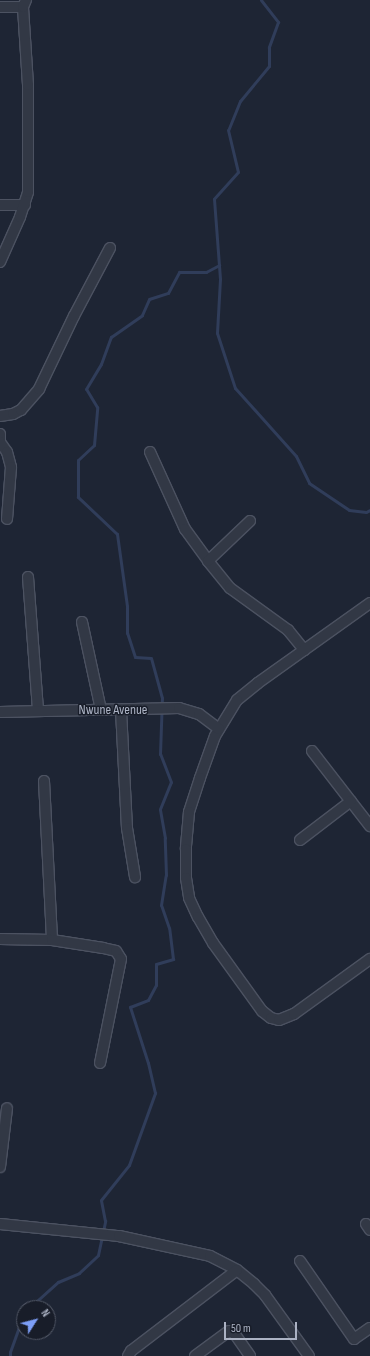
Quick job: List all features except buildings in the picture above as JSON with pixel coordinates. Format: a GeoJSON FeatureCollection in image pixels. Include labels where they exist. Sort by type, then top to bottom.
{"type":"FeatureCollection","features":[{"type":"Feature","properties":{"kind":"street"},"geometry":{"type":"LineString","coordinates":[[0,7],[25,4],[28,85],[28,192],[25,205],[0,262]]}},
{"type":"Feature","properties":{"kind":"street"},"geometry":{"type":"LineString","coordinates":[[0,205],[25,205]]}},
{"type":"Feature","properties":{"kind":"street"},"geometry":{"type":"LineString","coordinates":[[0,416],[13,414],[21,410],[39,389],[74,316],[110,248]]}},
{"type":"Feature","properties":{"kind":"street"},"geometry":{"type":"LineString","coordinates":[[0,434],[0,442],[8,452],[12,467],[7,519]]}},
{"type":"Feature","properties":{"kind":"street"},"geometry":{"type":"LineString","coordinates":[[150,452],[185,529],[208,561],[230,588],[288,630],[304,650]]}},
{"type":"Feature","properties":{"kind":"street"},"geometry":{"type":"LineString","coordinates":[[208,561],[250,521]]}},
{"type":"Feature","properties":{"kind":"street"},"geometry":{"type":"LineString","coordinates":[[28,577],[38,710]]}},
{"type":"Feature","properties":{"kind":"street"},"geometry":{"type":"LineString","coordinates":[[370,603],[304,650],[238,700],[215,736],[189,812],[186,849],[186,878],[189,898],[213,943],[262,1012],[271,1018],[279,1020],[286,1018],[309,1004],[370,959]]}},
{"type":"Feature","properties":{"kind":"street"},"geometry":{"type":"LineString","coordinates":[[82,622],[101,710]]}},
{"type":"Feature","properties":{"kind":"street","name":"Nwune Avenue"},"geometry":{"type":"LineString","coordinates":[[0,712],[38,710],[156,710],[179,708],[199,714],[219,729]]}},
{"type":"Feature","properties":{"kind":"street"},"geometry":{"type":"LineString","coordinates":[[121,710],[127,828],[135,878]]}},
{"type":"Feature","properties":{"kind":"street"},"geometry":{"type":"LineString","coordinates":[[312,751],[370,826]]}},
{"type":"Feature","properties":{"kind":"street"},"geometry":{"type":"LineString","coordinates":[[44,781],[52,940]]}},
{"type":"Feature","properties":{"kind":"street"},"geometry":{"type":"LineString","coordinates":[[300,840],[351,801]]}},
{"type":"Feature","properties":{"kind":"street"},"geometry":{"type":"LineString","coordinates":[[0,939],[52,940],[116,951],[121,959],[100,1063]]}},
{"type":"Feature","properties":{"kind":"street"},"geometry":{"type":"LineString","coordinates":[[0,1167],[7,1108]]}},
{"type":"Feature","properties":{"kind":"street"},"geometry":{"type":"LineString","coordinates":[[0,1224],[119,1236],[201,1252],[237,1270],[264,1295],[309,1356]]}},
{"type":"Feature","properties":{"kind":"street"},"geometry":{"type":"LineString","coordinates":[[300,1261],[354,1339],[370,1328]]}},
{"type":"Feature","properties":{"kind":"street"},"geometry":{"type":"LineString","coordinates":[[128,1356],[131,1351],[237,1270]]}},
{"type":"Feature","properties":{"kind":"street"},"geometry":{"type":"LineString","coordinates":[[196,1356],[229,1331],[234,1333],[250,1356]]}},
{"type":"Feature","properties":{"kind":"waterway"},"geometry":{"type":"LineString","coordinates":[[261,0],[278,22],[269,47],[269,66],[240,101],[228,130],[238,172],[214,199],[220,279],[217,333],[235,388],[296,456],[309,483],[349,510],[366,512],[370,510]]}},
{"type":"Feature","properties":{"kind":"waterway"},"geometry":{"type":"LineString","coordinates":[[38,1300],[58,1282],[79,1273],[98,1255],[105,1221],[101,1200],[129,1165],[155,1093],[148,1063],[130,1007],[148,1000],[156,985],[156,964],[173,959],[169,928],[161,905],[166,875],[165,838],[160,809],[171,782],[160,754],[162,698],[151,658],[135,657],[127,633],[127,606],[117,534],[78,497],[78,460],[94,445],[97,407],[86,389],[101,364],[111,337],[142,315],[149,299],[168,293],[179,272],[206,272],[219,265]]}},
{"type":"Feature","properties":{"kind":"waterway"},"geometry":{"type":"LineString","coordinates":[[10,1356],[16,1335]]}}]}
